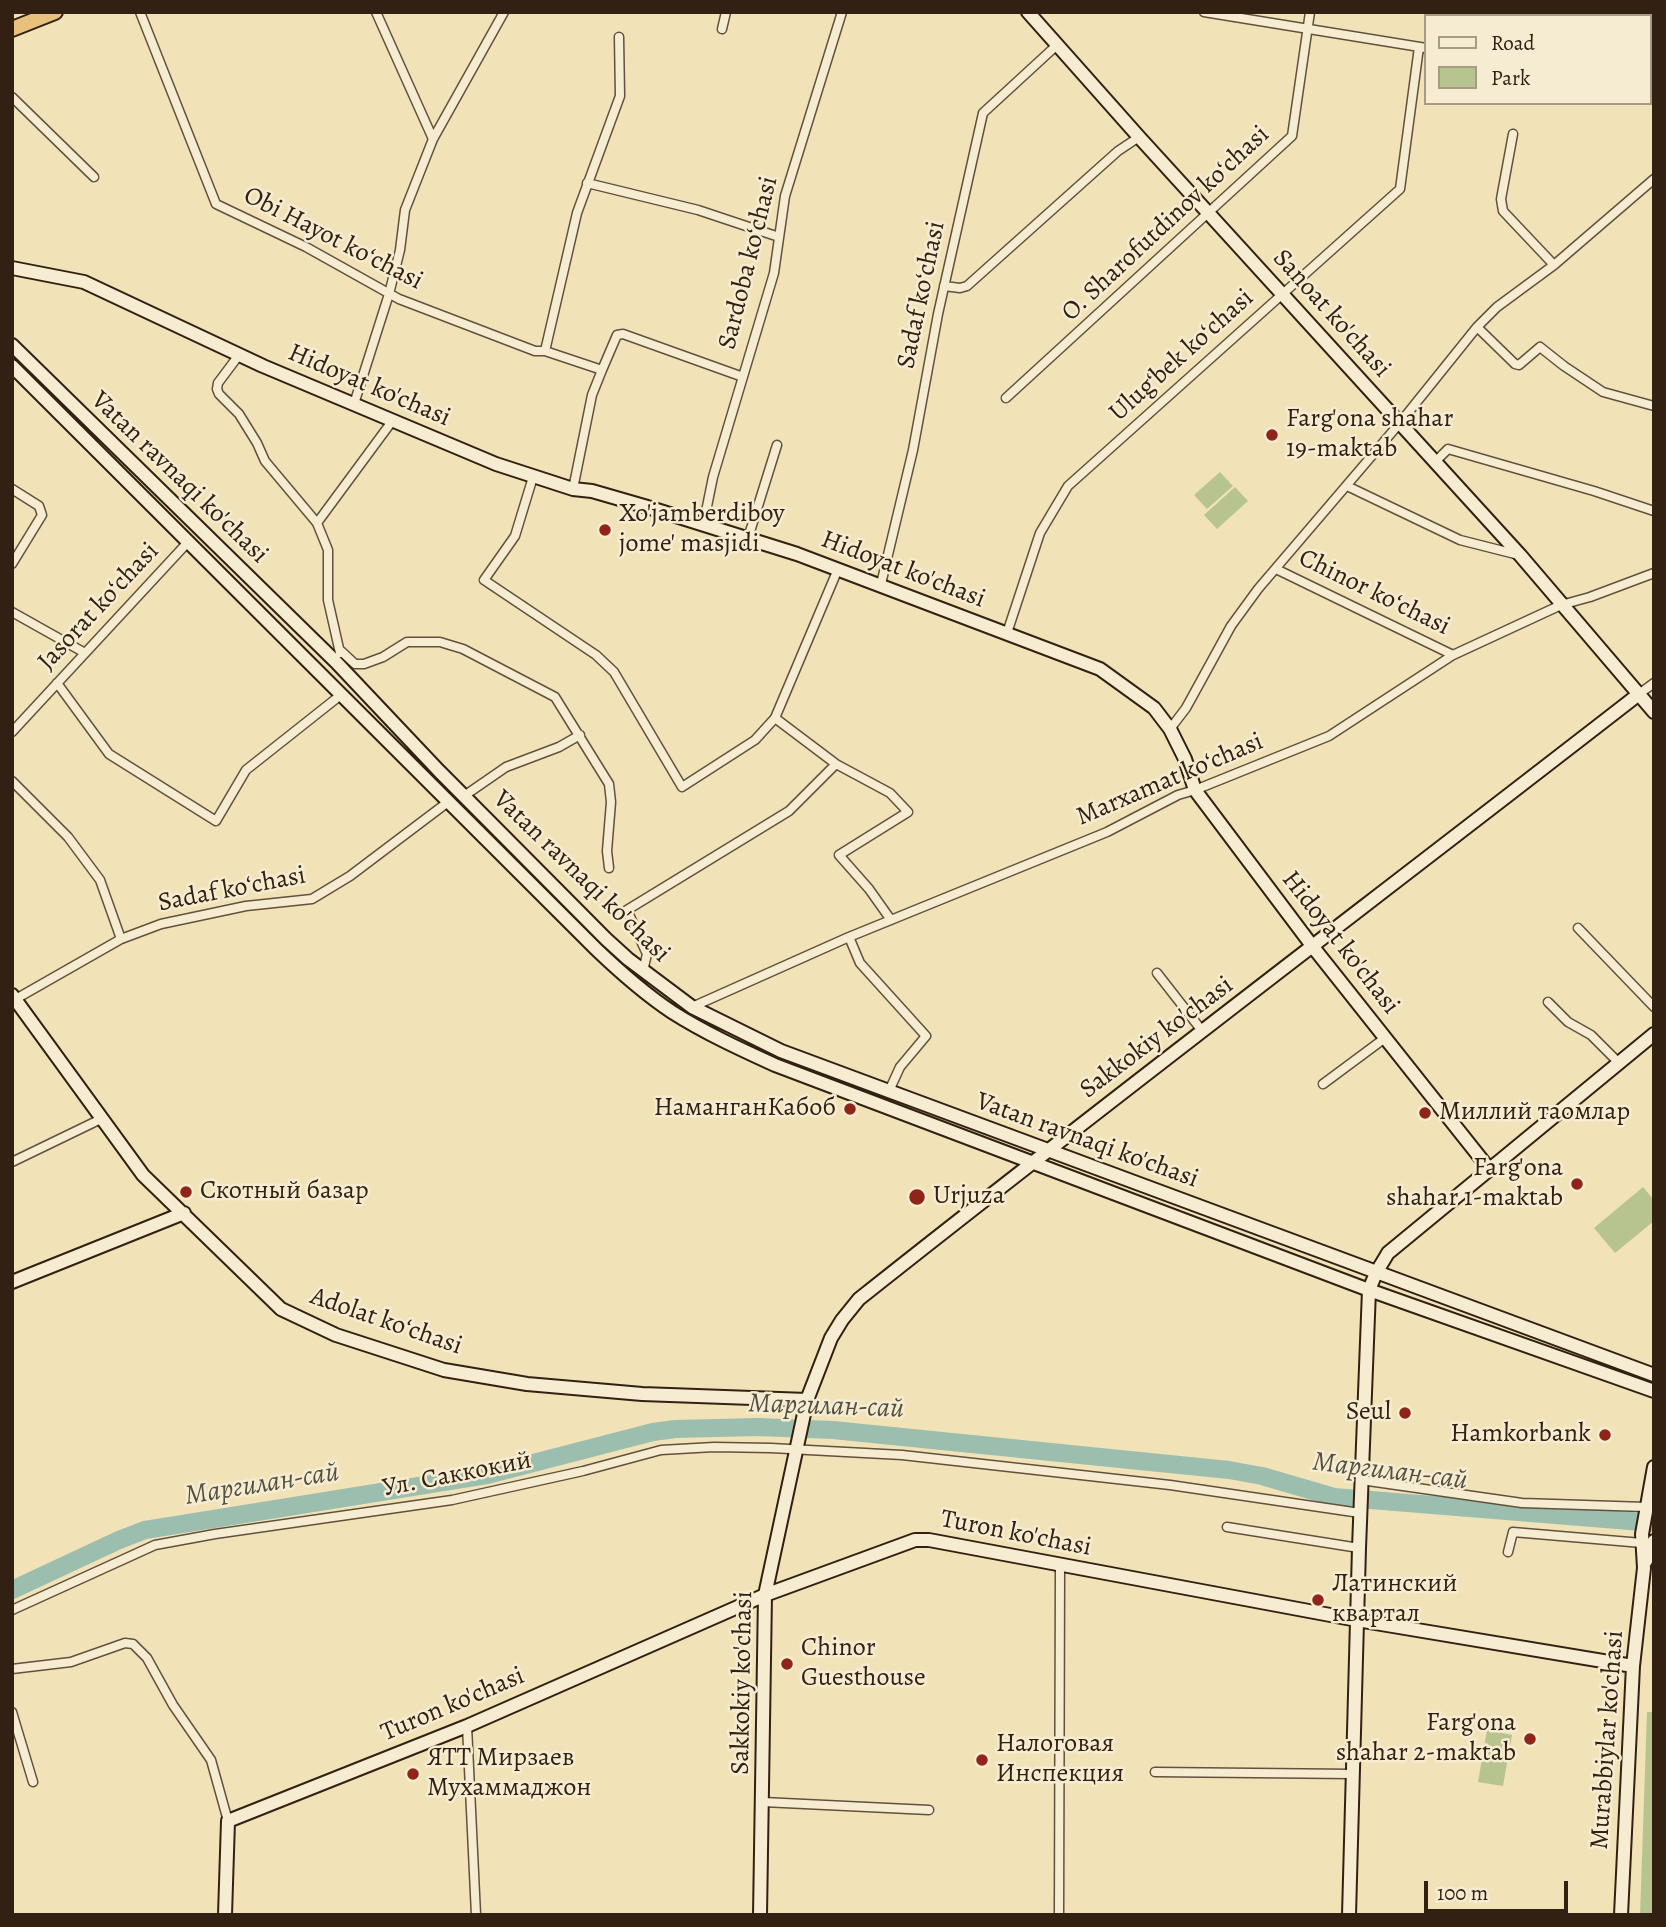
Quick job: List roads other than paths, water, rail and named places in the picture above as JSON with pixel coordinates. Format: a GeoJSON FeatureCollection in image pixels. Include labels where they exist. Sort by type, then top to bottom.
{"type":"FeatureCollection","features":[{"type":"Feature","properties":{"kind":"highway"},"geometry":{"type":"LineString","coordinates":[[12,29],[55,12]]}},
{"type":"Feature","properties":{"kind":"street","name":"Obi Hayot koʻchasi"},"geometry":{"type":"LineString","coordinates":[[140,12],[216,204],[306,247],[389,294],[535,351],[545,351],[602,370]]}},
{"type":"Feature","properties":{"kind":"street"},"geometry":{"type":"LineString","coordinates":[[376,12],[433,139]]}},
{"type":"Feature","properties":{"kind":"street"},"geometry":{"type":"LineString","coordinates":[[354,404],[389,294],[400,250],[405,210],[433,139],[504,12]]}},
{"type":"Feature","properties":{"kind":"street"},"geometry":{"type":"LineString","coordinates":[[722,29],[726,12]]}},
{"type":"Feature","properties":{"kind":"street","name":"Sardoba koʻchasi"},"geometry":{"type":"LineString","coordinates":[[703,526],[713,477],[774,273],[785,196],[842,12]]}},
{"type":"Feature","properties":{"kind":"street","name":"Sanoat ko'chasi"},"geometry":{"type":"LineString","coordinates":[[1028,12],[1520,555],[1654,712]]}},
{"type":"Feature","properties":{"kind":"street"},"geometry":{"type":"LineString","coordinates":[[1204,12],[1423,48]]}},
{"type":"Feature","properties":{"kind":"street","name":"O. Sharofutdinov koʻchasi"},"geometry":{"type":"LineString","coordinates":[[1006,398],[1210,214],[1292,136],[1310,12]]}},
{"type":"Feature","properties":{"kind":"street"},"geometry":{"type":"LineString","coordinates":[[545,351],[577,213],[620,96],[619,37]]}},
{"type":"Feature","properties":{"kind":"street","name":"Sadaf koʻchasi"},"geometry":{"type":"LineString","coordinates":[[881,584],[913,450],[944,286],[982,113],[1057,45]]}},
{"type":"Feature","properties":{"kind":"street","name":"Ulugʻbek koʻchasi"},"geometry":{"type":"LineString","coordinates":[[1007,633],[1040,533],[1068,486],[1400,189],[1423,48]]}},
{"type":"Feature","properties":{"kind":"street"},"geometry":{"type":"LineString","coordinates":[[12,97],[94,177]]}},
{"type":"Feature","properties":{"kind":"street"},"geometry":{"type":"LineString","coordinates":[[1513,134],[1501,200],[1503,211],[1554,265]]}},
{"type":"Feature","properties":{"kind":"street"},"geometry":{"type":"LineString","coordinates":[[944,286],[967,286],[1118,151],[1139,137]]}},
{"type":"Feature","properties":{"kind":"street"},"geometry":{"type":"LineString","coordinates":[[1170,729],[1186,708],[1231,626],[1258,589],[1399,424],[1477,327],[1497,307],[1554,265],[1654,179]]}},
{"type":"Feature","properties":{"kind":"street"},"geometry":{"type":"LineString","coordinates":[[587,183],[698,210],[779,237]]}},
{"type":"Feature","properties":{"kind":"street","name":"Hidoyat ko'chasi"},"geometry":{"type":"LineString","coordinates":[[12,268],[84,282],[239,355],[496,464],[573,489],[618,499],[748,538],[881,584],[1100,669],[1154,708],[1170,729],[1185,759],[1195,790],[1313,947],[1490,1170]]}},
{"type":"Feature","properties":{"kind":"street"},"geometry":{"type":"LineString","coordinates":[[1477,327],[1515,364],[1519,365],[1540,347],[1596,388],[1654,406]]}},
{"type":"Feature","properties":{"kind":"street"},"geometry":{"type":"LineString","coordinates":[[573,489],[592,395],[617,334],[743,377]]}},
{"type":"Feature","properties":{"kind":"street","name":"Vatan ravnaqi ko'chasi"},"geometry":{"type":"LineString","coordinates":[[12,345],[338,657],[439,771],[606,939],[643,971],[692,1007],[781,1051],[1376,1273]]}},
{"type":"Feature","properties":{"kind":"street"},"geometry":{"type":"LineString","coordinates":[[239,355],[218,383],[219,394],[239,414],[265,461],[317,523],[328,550],[328,600],[338,657],[355,664],[363,664],[383,657],[407,642],[440,642],[463,649],[555,697],[608,784],[611,802],[607,851],[609,868]]}},
{"type":"Feature","properties":{"kind":"street","name":"Vatan ravnaqi ko'chasi"},"geometry":{"type":"LineString","coordinates":[[12,366],[618,970],[672,1012],[775,1065],[1369,1290]]}},
{"type":"Feature","properties":{"kind":"street"},"geometry":{"type":"LineString","coordinates":[[317,523],[393,420]]}},
{"type":"Feature","properties":{"kind":"street"},"geometry":{"type":"LineString","coordinates":[[748,538],[777,445]]}},
{"type":"Feature","properties":{"kind":"street"},"geometry":{"type":"LineString","coordinates":[[1435,462],[1448,449],[1594,491],[1654,512]]}},
{"type":"Feature","properties":{"kind":"street"},"geometry":{"type":"LineString","coordinates":[[533,477],[515,536],[484,580],[596,654],[614,672],[682,787],[755,740],[775,718],[838,569]]}},
{"type":"Feature","properties":{"kind":"street"},"geometry":{"type":"LineString","coordinates":[[1347,486],[1460,540],[1520,555]]}},
{"type":"Feature","properties":{"kind":"street"},"geometry":{"type":"LineString","coordinates":[[12,489],[39,506],[42,515],[12,564]]}},
{"type":"Feature","properties":{"kind":"street","name":"Jasorat koʻchasi"},"geometry":{"type":"LineString","coordinates":[[12,732],[189,541]]}},
{"type":"Feature","properties":{"kind":"street","name":"Chinor koʻchasi"},"geometry":{"type":"LineString","coordinates":[[1276,569],[1453,655]]}},
{"type":"Feature","properties":{"kind":"street","name":"Marxamat koʻchasi"},"geometry":{"type":"LineString","coordinates":[[692,1007],[849,937],[1107,832],[1178,795],[1329,736],[1453,655],[1561,605],[1654,573]]}},
{"type":"Feature","properties":{"kind":"street"},"geometry":{"type":"LineString","coordinates":[[12,612],[85,653]]}},
{"type":"Feature","properties":{"kind":"street"},"geometry":{"type":"LineString","coordinates":[[57,683],[109,754],[216,821],[246,770],[342,694]]}},
{"type":"Feature","properties":{"kind":"street","name":"Sakkokiy ko'chasi"},"geometry":{"type":"LineString","coordinates":[[760,1915],[765,1595],[807,1400],[831,1338],[842,1320],[859,1299],[1032,1162],[1654,683]]}},
{"type":"Feature","properties":{"kind":"street"},"geometry":{"type":"LineString","coordinates":[[775,718],[836,764],[891,793],[908,812],[839,855],[869,889],[891,920]]}},
{"type":"Feature","properties":{"kind":"street"},"geometry":{"type":"LineString","coordinates":[[464,796],[506,766],[559,747],[580,736]]}},
{"type":"Feature","properties":{"kind":"street"},"geometry":{"type":"LineString","coordinates":[[643,971],[647,954],[627,909],[789,811],[836,764]]}},
{"type":"Feature","properties":{"kind":"street"},"geometry":{"type":"LineString","coordinates":[[429,782],[439,771]]}},
{"type":"Feature","properties":{"kind":"street"},"geometry":{"type":"LineString","coordinates":[[12,781],[68,837],[100,880],[121,939]]}},
{"type":"Feature","properties":{"kind":"street","name":"Sadaf koʻchasi"},"geometry":{"type":"LineString","coordinates":[[13,998],[121,939],[161,924],[246,906],[312,899],[350,876],[448,802]]}},
{"type":"Feature","properties":{"kind":"street"},"geometry":{"type":"LineString","coordinates":[[1578,928],[1654,1007]]}},
{"type":"Feature","properties":{"kind":"street"},"geometry":{"type":"LineString","coordinates":[[849,937],[860,963],[926,1036],[900,1067],[889,1091]]}},
{"type":"Feature","properties":{"kind":"street"},"geometry":{"type":"LineString","coordinates":[[1157,973],[1203,1032]]}},
{"type":"Feature","properties":{"kind":"street","name":"Adolat koʻchasi"},"geometry":{"type":"LineString","coordinates":[[13,998],[143,1175],[281,1309],[336,1335],[444,1370],[527,1384],[629,1393],[807,1400]]}},
{"type":"Feature","properties":{"kind":"street"},"geometry":{"type":"LineString","coordinates":[[1548,1002],[1568,1022],[1591,1035],[1619,1063]]}},
{"type":"Feature","properties":{"kind":"street"},"geometry":{"type":"LineString","coordinates":[[1349,1915],[1369,1290],[1388,1253],[1654,1034]]}},
{"type":"Feature","properties":{"kind":"street"},"geometry":{"type":"LineString","coordinates":[[1323,1084],[1385,1038]]}},
{"type":"Feature","properties":{"kind":"street"},"geometry":{"type":"LineString","coordinates":[[12,1162],[103,1118]]}},
{"type":"Feature","properties":{"kind":"street"},"geometry":{"type":"LineString","coordinates":[[12,1282],[184,1213]]}},
{"type":"Feature","properties":{"kind":"street"},"geometry":{"type":"LineString","coordinates":[[1376,1273],[1654,1376]]}},
{"type":"Feature","properties":{"kind":"street"},"geometry":{"type":"LineString","coordinates":[[1369,1290],[1654,1391]]}},
{"type":"Feature","properties":{"kind":"street","name":"Ул. Саккокий"},"geometry":{"type":"LineString","coordinates":[[12,1610],[155,1545],[452,1500],[583,1471],[661,1450],[714,1447],[902,1455],[1170,1485],[1360,1513]]}},
{"type":"Feature","properties":{"kind":"street","name":"Murabbiylar ko'chasi"},"geometry":{"type":"LineString","coordinates":[[1621,1915],[1633,1666],[1644,1568],[1646,1510],[1654,1467]]}},
{"type":"Feature","properties":{"kind":"street"},"geometry":{"type":"LineString","coordinates":[[1362,1480],[1522,1503],[1646,1510]]}},
{"type":"Feature","properties":{"kind":"street"},"geometry":{"type":"LineString","coordinates":[[1227,1527],[1359,1548]]}},
{"type":"Feature","properties":{"kind":"street"},"geometry":{"type":"LineString","coordinates":[[1507,1552],[1513,1532],[1646,1540]]}},
{"type":"Feature","properties":{"kind":"street","name":"Turon ko'chasi"},"geometry":{"type":"LineString","coordinates":[[228,1821],[467,1726],[765,1595],[915,1540],[929,1540],[1357,1620],[1633,1666]]}},
{"type":"Feature","properties":{"kind":"street"},"geometry":{"type":"LineString","coordinates":[[1059,1565],[1059,1915]]}},
{"type":"Feature","properties":{"kind":"street"},"geometry":{"type":"LineString","coordinates":[[12,1669],[71,1662],[125,1643],[133,1644],[147,1658],[173,1705],[211,1760],[228,1821],[225,1915]]}},
{"type":"Feature","properties":{"kind":"street"},"geometry":{"type":"LineString","coordinates":[[12,1712],[33,1782]]}},
{"type":"Feature","properties":{"kind":"street"},"geometry":{"type":"LineString","coordinates":[[467,1726],[476,1915]]}},
{"type":"Feature","properties":{"kind":"street"},"geometry":{"type":"LineString","coordinates":[[1154,1772],[1353,1774]]}},
{"type":"Feature","properties":{"kind":"street"},"geometry":{"type":"LineString","coordinates":[[763,1802],[929,1810]]}},
{"type":"Feature","properties":{"kind":"waterway","name":"Маргилан-сай"},"geometry":{"type":"LineString","coordinates":[[12,1590],[145,1530],[487,1475],[653,1432],[675,1429],[758,1427],[833,1430],[1229,1470],[1262,1476],[1334,1497],[1654,1523]]}},
{"type":"Feature","properties":{"kind":"place","name":"Farg'ona shahar 19-maktab"},"geometry":{"type":"Point","coordinates":[1272,435]}},
{"type":"Feature","properties":{"kind":"place","name":"Xo'jamberdiboy jome' masjidi"},"geometry":{"type":"Point","coordinates":[605,530]}},
{"type":"Feature","properties":{"kind":"place","name":"НаманганКабоб"},"geometry":{"type":"Point","coordinates":[850,1109]}},
{"type":"Feature","properties":{"kind":"place","name":"Миллий таомлар"},"geometry":{"type":"Point","coordinates":[1425,1113]}},
{"type":"Feature","properties":{"kind":"place","name":"Farg'ona shahar 1-maktab"},"geometry":{"type":"Point","coordinates":[1577,1184]}},
{"type":"Feature","properties":{"kind":"place","name":"Скотный базар"},"geometry":{"type":"Point","coordinates":[186,1192]}},
{"type":"Feature","properties":{"kind":"place","name":"Urjuza"},"geometry":{"type":"Point","coordinates":[917,1197]}},
{"type":"Feature","properties":{"kind":"place","name":"Seul"},"geometry":{"type":"Point","coordinates":[1405,1413]}},
{"type":"Feature","properties":{"kind":"place","name":"Hamkorbank"},"geometry":{"type":"Point","coordinates":[1605,1435]}},
{"type":"Feature","properties":{"kind":"place","name":"Латинский квартал"},"geometry":{"type":"Point","coordinates":[1318,1600]}},
{"type":"Feature","properties":{"kind":"place","name":"Chinor Guesthouse"},"geometry":{"type":"Point","coordinates":[787,1664]}},
{"type":"Feature","properties":{"kind":"place","name":"Farg'ona shahar 2-maktab"},"geometry":{"type":"Point","coordinates":[1530,1739]}},
{"type":"Feature","properties":{"kind":"place","name":"Налоговая Инспекция"},"geometry":{"type":"Point","coordinates":[982,1760]}},
{"type":"Feature","properties":{"kind":"place","name":"ЯТТ Мирзаев Мухаммаджон"},"geometry":{"type":"Point","coordinates":[413,1774]}}]}
